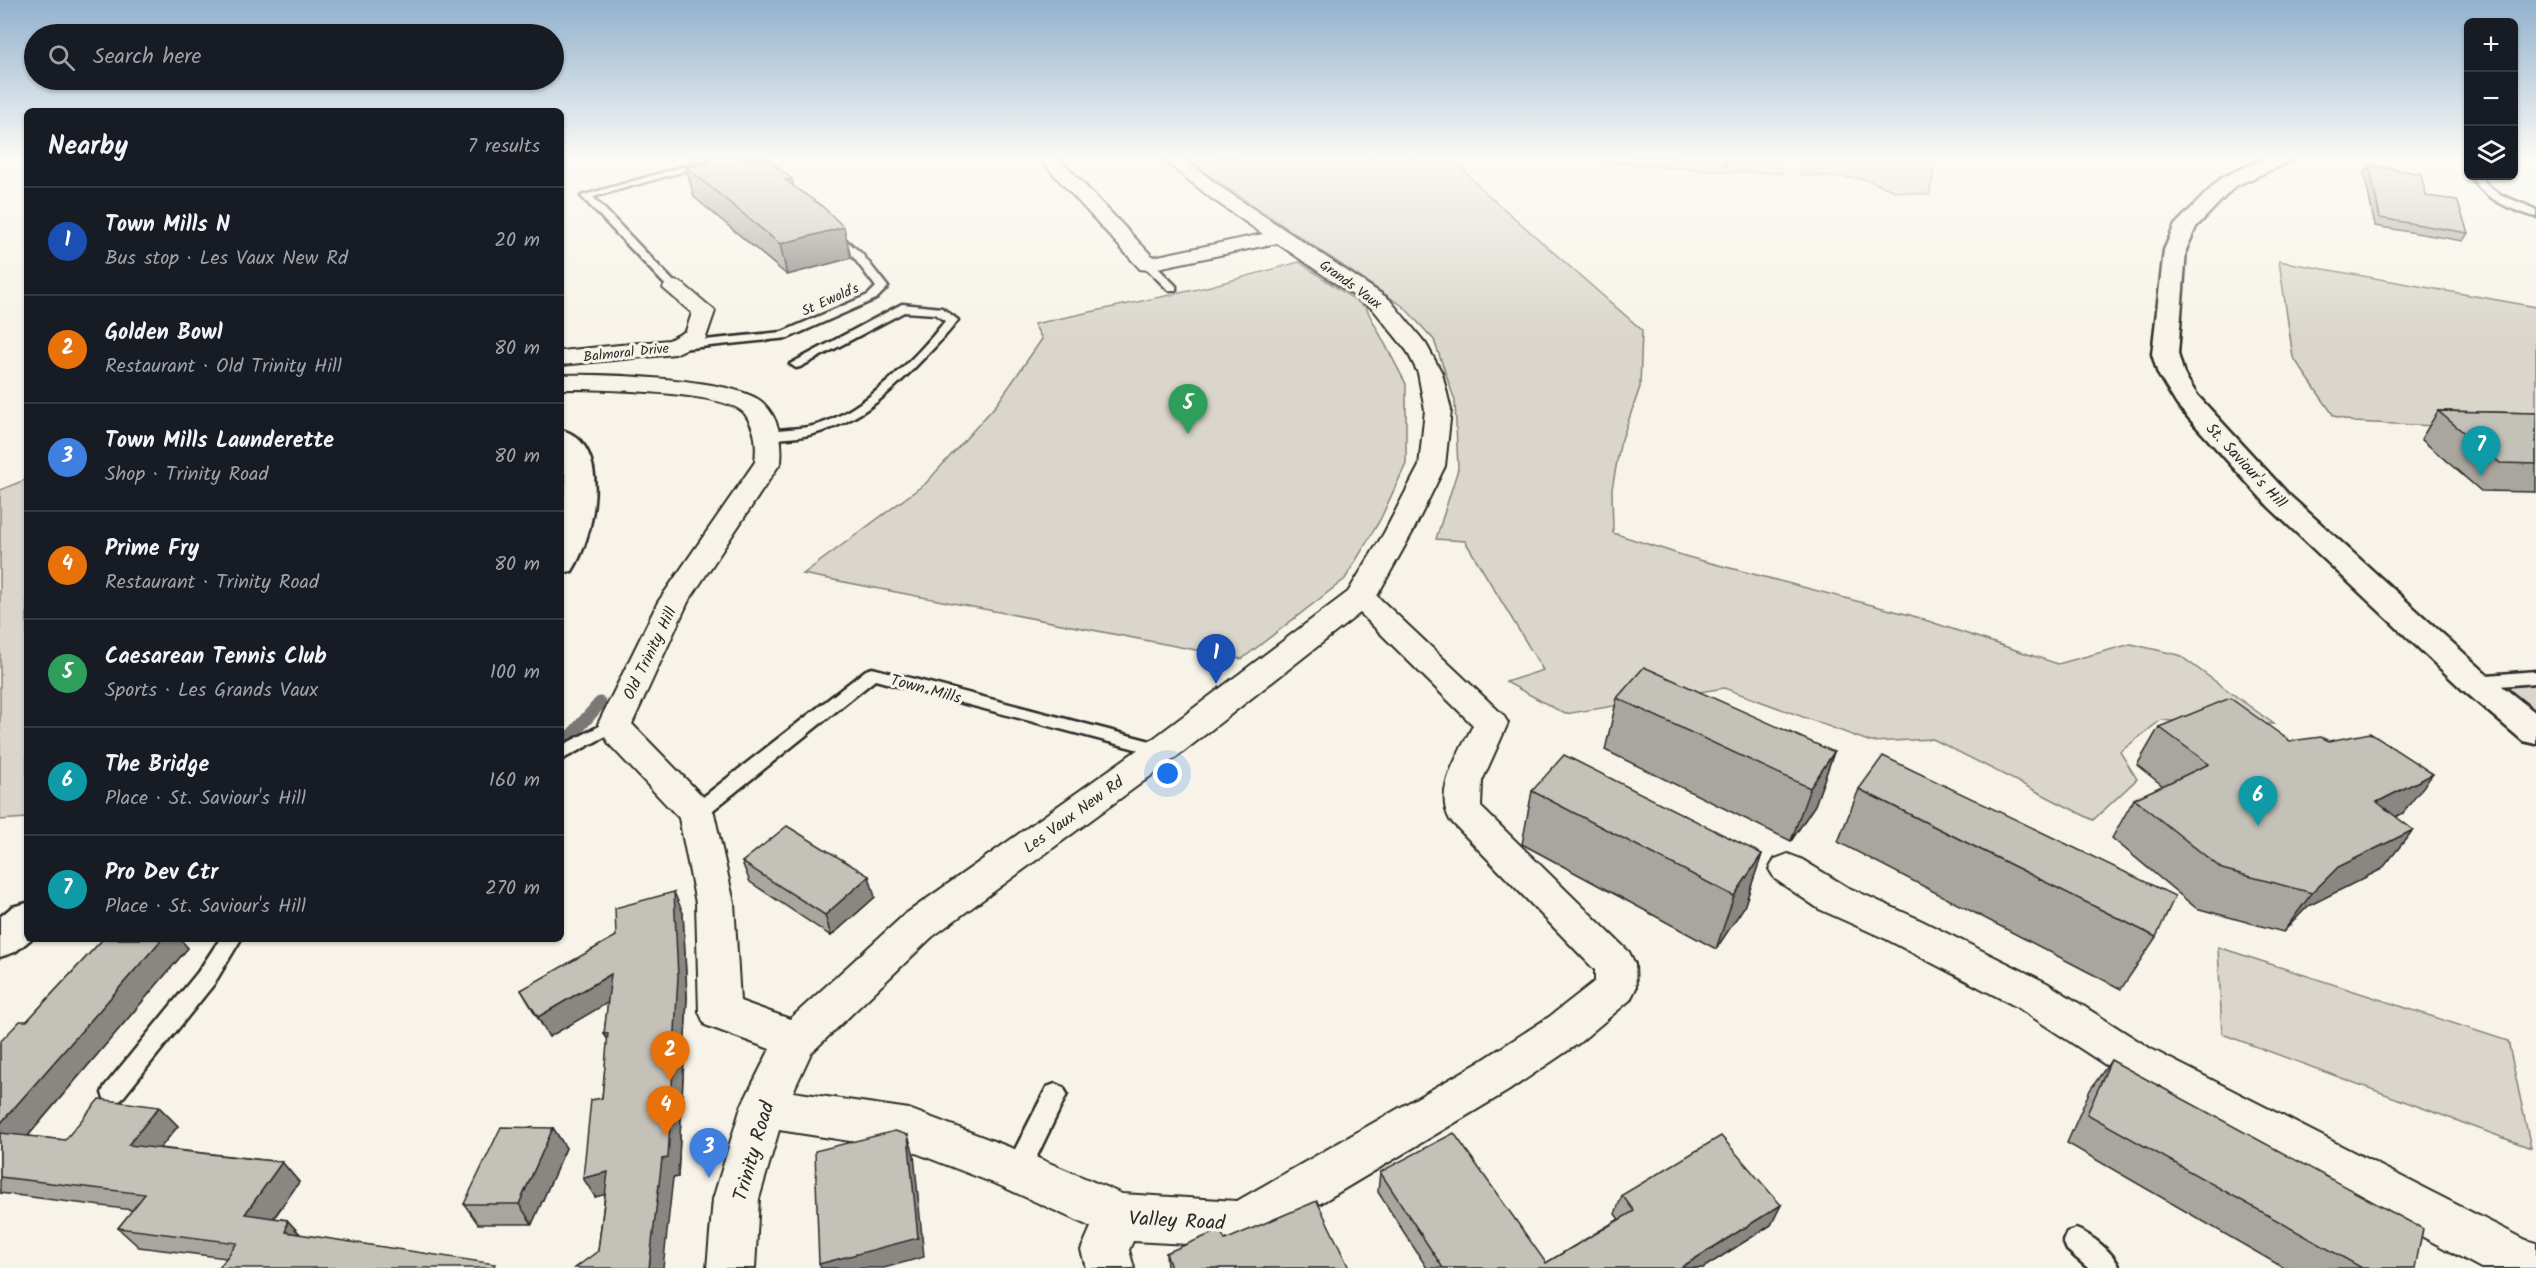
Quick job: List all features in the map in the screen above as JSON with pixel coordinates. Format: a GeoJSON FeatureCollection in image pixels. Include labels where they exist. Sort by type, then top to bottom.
{"type":"FeatureCollection","features":[{"type":"Feature","properties":{"kind":"main road","name":"St. Saviour's Hill"},"geometry":{"type":"LineString","coordinates":[[2195,216],[2186,225],[2175,250],[2165,354],[2171,374],[2186,399],[2279,501],[2475,682],[2536,732]]}},
{"type":"Feature","properties":{"kind":"main road"},"geometry":{"type":"LineString","coordinates":[[564,442],[577,459],[582,497],[570,544],[564,557]]}},
{"type":"Feature","properties":{"kind":"main road"},"geometry":{"type":"LineString","coordinates":[[0,940],[24,921]]}},
{"type":"Feature","properties":{"kind":"street"},"geometry":{"type":"LineString","coordinates":[[1103,216],[1148,264],[1282,236]]}},
{"type":"Feature","properties":{"kind":"street","name":"Grands Vaux"},"geometry":{"type":"LineString","coordinates":[[1252,216],[1381,304],[1418,349],[1432,382],[1438,410],[1432,466],[1398,533],[1360,598]]}},
{"type":"Feature","properties":{"kind":"street","name":"Balmoral Drive"},"geometry":{"type":"LineString","coordinates":[[564,358],[675,347],[697,335],[704,311],[674,288]]}},
{"type":"Feature","properties":{"kind":"street"},"geometry":{"type":"LineString","coordinates":[[564,382],[592,381],[670,388],[730,397],[753,406],[770,435]]}},
{"type":"Feature","properties":{"kind":"street","name":"Old Trinity Hill"},"geometry":{"type":"LineString","coordinates":[[615,724],[673,603],[768,462],[770,435]]}},
{"type":"Feature","properties":{"kind":"street","name":"Valley Road"},"geometry":{"type":"LineString","coordinates":[[763,1107],[909,1130],[1017,1171],[1120,1217],[1242,1224],[1493,1077],[1564,1030],[1615,988],[1615,964],[1463,811],[1464,781],[1491,723],[1380,614],[1360,598]]}},
{"type":"Feature","properties":{"kind":"street","name":"Les Vaux New Rd"},"geometry":{"type":"LineString","coordinates":[[796,1040],[918,926],[1162,750],[1360,598]]}},
{"type":"Feature","properties":{"kind":"street"},"geometry":{"type":"LineString","coordinates":[[615,724],[621,736],[696,813],[715,903],[720,1012],[796,1040]]}},
{"type":"Feature","properties":{"kind":"street"},"geometry":{"type":"LineString","coordinates":[[1788,869],[1833,898],[1900,928],[2032,995],[2136,1062],[2517,1261],[2536,1267]]}},
{"type":"Feature","properties":{"kind":"street","name":"Trinity Road"},"geometry":{"type":"LineString","coordinates":[[731,1268],[736,1199],[763,1107],[796,1040]]}},
{"type":"Feature","properties":{"kind":"street"},"geometry":{"type":"LineString","coordinates":[[1110,1268],[1105,1250],[1120,1217]]}},
{"type":"Feature","properties":{"kind":"lane"},"geometry":{"type":"LineString","coordinates":[[605,216],[674,288]]}},
{"type":"Feature","properties":{"kind":"lane","name":"St Ewold's"},"geometry":{"type":"LineString","coordinates":[[675,347],[784,335],[872,297],[882,287],[875,275],[824,224]]}},
{"type":"Feature","properties":{"kind":"lane"},"geometry":{"type":"LineString","coordinates":[[1148,264],[1172,288]]}},
{"type":"Feature","properties":{"kind":"lane"},"geometry":{"type":"LineString","coordinates":[[770,435],[795,435],[838,424],[867,406],[942,333],[952,320],[938,311],[902,308],[796,364]]}},
{"type":"Feature","properties":{"kind":"lane","name":"Town Mills"},"geometry":{"type":"LineString","coordinates":[[696,813],[872,674],[1162,750]]}},
{"type":"Feature","properties":{"kind":"lane"},"geometry":{"type":"LineString","coordinates":[[2475,682],[2536,677]]}},
{"type":"Feature","properties":{"kind":"lane"},"geometry":{"type":"LineString","coordinates":[[564,752],[615,724]]}},
{"type":"Feature","properties":{"kind":"lane"},"geometry":{"type":"LineString","coordinates":[[113,1093],[206,978],[229,942]]}},
{"type":"Feature","properties":{"kind":"lane"},"geometry":{"type":"LineString","coordinates":[[1017,1171],[1056,1094]]}},
{"type":"Feature","properties":{"kind":"lane"},"geometry":{"type":"LineString","coordinates":[[2076,1241],[2107,1268]]}},
{"type":"Feature","properties":{"kind":"shaded area"},"geometry":{"type":"Polygon","coordinates":[[[1269,216],[1512,216],[1642,330],[1640,387],[1620,445],[1612,489],[1613,533],[1688,557],[1910,615],[2058,664],[2131,644],[2179,655],[2274,724],[2204,724],[2161,720],[2120,752],[2137,779],[2093,820],[1933,739],[1871,742],[1724,688],[1565,714],[1506,682],[1543,670],[1465,541],[1436,539],[1458,469],[1455,401],[1434,340],[1404,307],[1269,216]]]}},
{"type":"Feature","properties":{"kind":"shaded area"},"geometry":{"type":"Polygon","coordinates":[[[2279,261],[2536,307],[2536,431],[2354,422],[2334,416],[2293,357],[2279,261]]]}},
{"type":"Feature","properties":{"kind":"shaded area"},"geometry":{"type":"Polygon","coordinates":[[[1299,262],[1366,308],[1406,384],[1406,464],[1380,520],[1345,579],[1242,659],[803,574],[926,483],[997,404],[1042,339],[1034,324],[1203,288],[1299,262]]]}},
{"type":"Feature","properties":{"kind":"shaded area"},"geometry":{"type":"Polygon","coordinates":[[[24,480],[24,818],[0,820],[0,490],[24,480]]]}},
{"type":"Feature","properties":{"kind":"shaded area"},"geometry":{"type":"Polygon","coordinates":[[[2536,677],[2536,714],[2496,679],[2536,677]]]}},
{"type":"Feature","properties":{"kind":"shaded area"},"geometry":{"type":"Polygon","coordinates":[[[2218,947],[2508,1041],[2531,1148],[2222,1034],[2218,947]]]}},
{"type":"Feature","properties":{"kind":"building"},"geometry":{"type":"Polygon","coordinates":[[[746,216],[833,216],[844,227],[780,244],[746,216]]]}},
{"type":"Feature","properties":{"kind":"building"},"geometry":{"type":"Polygon","coordinates":[[[2380,216],[2462,216],[2468,233],[2380,216]]]}},
{"type":"Feature","properties":{"kind":"building"},"geometry":{"type":"Polygon","coordinates":[[[2438,411],[2536,413],[2536,464],[2500,463],[2438,411]]]}},
{"type":"Feature","properties":{"kind":"building"},"geometry":{"type":"Polygon","coordinates":[[[1644,667],[1834,752],[1810,788],[1617,698],[1644,667]]]}},
{"type":"Feature","properties":{"kind":"building"},"geometry":{"type":"Polygon","coordinates":[[[2230,698],[2290,741],[2321,737],[2329,741],[2370,733],[2433,774],[2377,802],[2413,830],[2338,867],[2312,893],[2222,869],[2134,799],[2209,764],[2159,727],[2230,698]]]}},
{"type":"Feature","properties":{"kind":"building"},"geometry":{"type":"Polygon","coordinates":[[[1564,755],[1762,854],[1734,896],[1532,791],[1564,755]]]}},
{"type":"Feature","properties":{"kind":"building"},"geometry":{"type":"Polygon","coordinates":[[[1883,756],[2175,896],[2156,937],[1859,789],[1883,756]]]}},
{"type":"Feature","properties":{"kind":"building"},"geometry":{"type":"Polygon","coordinates":[[[787,826],[869,876],[825,915],[742,862],[787,826]]]}},
{"type":"Feature","properties":{"kind":"building"},"geometry":{"type":"Polygon","coordinates":[[[674,892],[678,977],[668,1158],[662,1159],[649,1268],[575,1268],[598,1251],[608,1172],[583,1178],[591,1100],[602,1098],[608,1033],[604,1034],[611,974],[538,1017],[521,990],[616,936],[615,908],[674,892]]]}},
{"type":"Feature","properties":{"kind":"building"},"geometry":{"type":"Polygon","coordinates":[[[100,942],[159,942],[0,1124],[0,1042],[20,1021],[27,1021],[100,942]]]}},
{"type":"Feature","properties":{"kind":"building"},"geometry":{"type":"Polygon","coordinates":[[[2111,1060],[2423,1229],[2415,1268],[2362,1268],[2087,1114],[2111,1060]]]}},
{"type":"Feature","properties":{"kind":"building"},"geometry":{"type":"Polygon","coordinates":[[[99,1099],[159,1107],[128,1145],[282,1162],[245,1214],[287,1220],[286,1232],[495,1264],[493,1268],[219,1268],[237,1243],[118,1228],[145,1194],[0,1177],[0,1133],[65,1140],[99,1099]]]}},
{"type":"Feature","properties":{"kind":"building"},"geometry":{"type":"Polygon","coordinates":[[[501,1127],[553,1128],[519,1204],[464,1204],[501,1127]]]}},
{"type":"Feature","properties":{"kind":"building"},"geometry":{"type":"Polygon","coordinates":[[[895,1131],[908,1135],[918,1238],[819,1264],[815,1151],[895,1131]]]}},
{"type":"Feature","properties":{"kind":"building"},"geometry":{"type":"Polygon","coordinates":[[[1454,1133],[1546,1263],[1634,1211],[1622,1195],[1721,1136],[1781,1205],[1680,1268],[1443,1268],[1380,1172],[1454,1133]]]}},
{"type":"Feature","properties":{"kind":"building"},"geometry":{"type":"Polygon","coordinates":[[[1317,1201],[1349,1268],[1171,1268],[1166,1253],[1220,1230],[1225,1240],[1317,1201]]]}},
{"type":"Feature","properties":{"kind":"waterway"},"geometry":{"type":"LineString","coordinates":[[564,739],[572,735],[600,703]]}},
{"type":"Feature","properties":{"kind":"place","name":"Caesarean Tennis Club"},"geometry":{"type":"Point","coordinates":[1188,434]}},
{"type":"Feature","properties":{"kind":"place","name":"Pro Dev Ctr"},"geometry":{"type":"Point","coordinates":[2481,476]}},
{"type":"Feature","properties":{"kind":"place","name":"Town Mills N"},"geometry":{"type":"Point","coordinates":[1216,684]}},
{"type":"Feature","properties":{"kind":"place","name":"The Bridge"},"geometry":{"type":"Point","coordinates":[2258,826]}},
{"type":"Feature","properties":{"kind":"place","name":"Golden Bowl"},"geometry":{"type":"Point","coordinates":[670,1081]}},
{"type":"Feature","properties":{"kind":"place","name":"Prime Fry"},"geometry":{"type":"Point","coordinates":[666,1136]}},
{"type":"Feature","properties":{"kind":"place","name":"Town Mills Launderette"},"geometry":{"type":"Point","coordinates":[709,1178]}}]}
